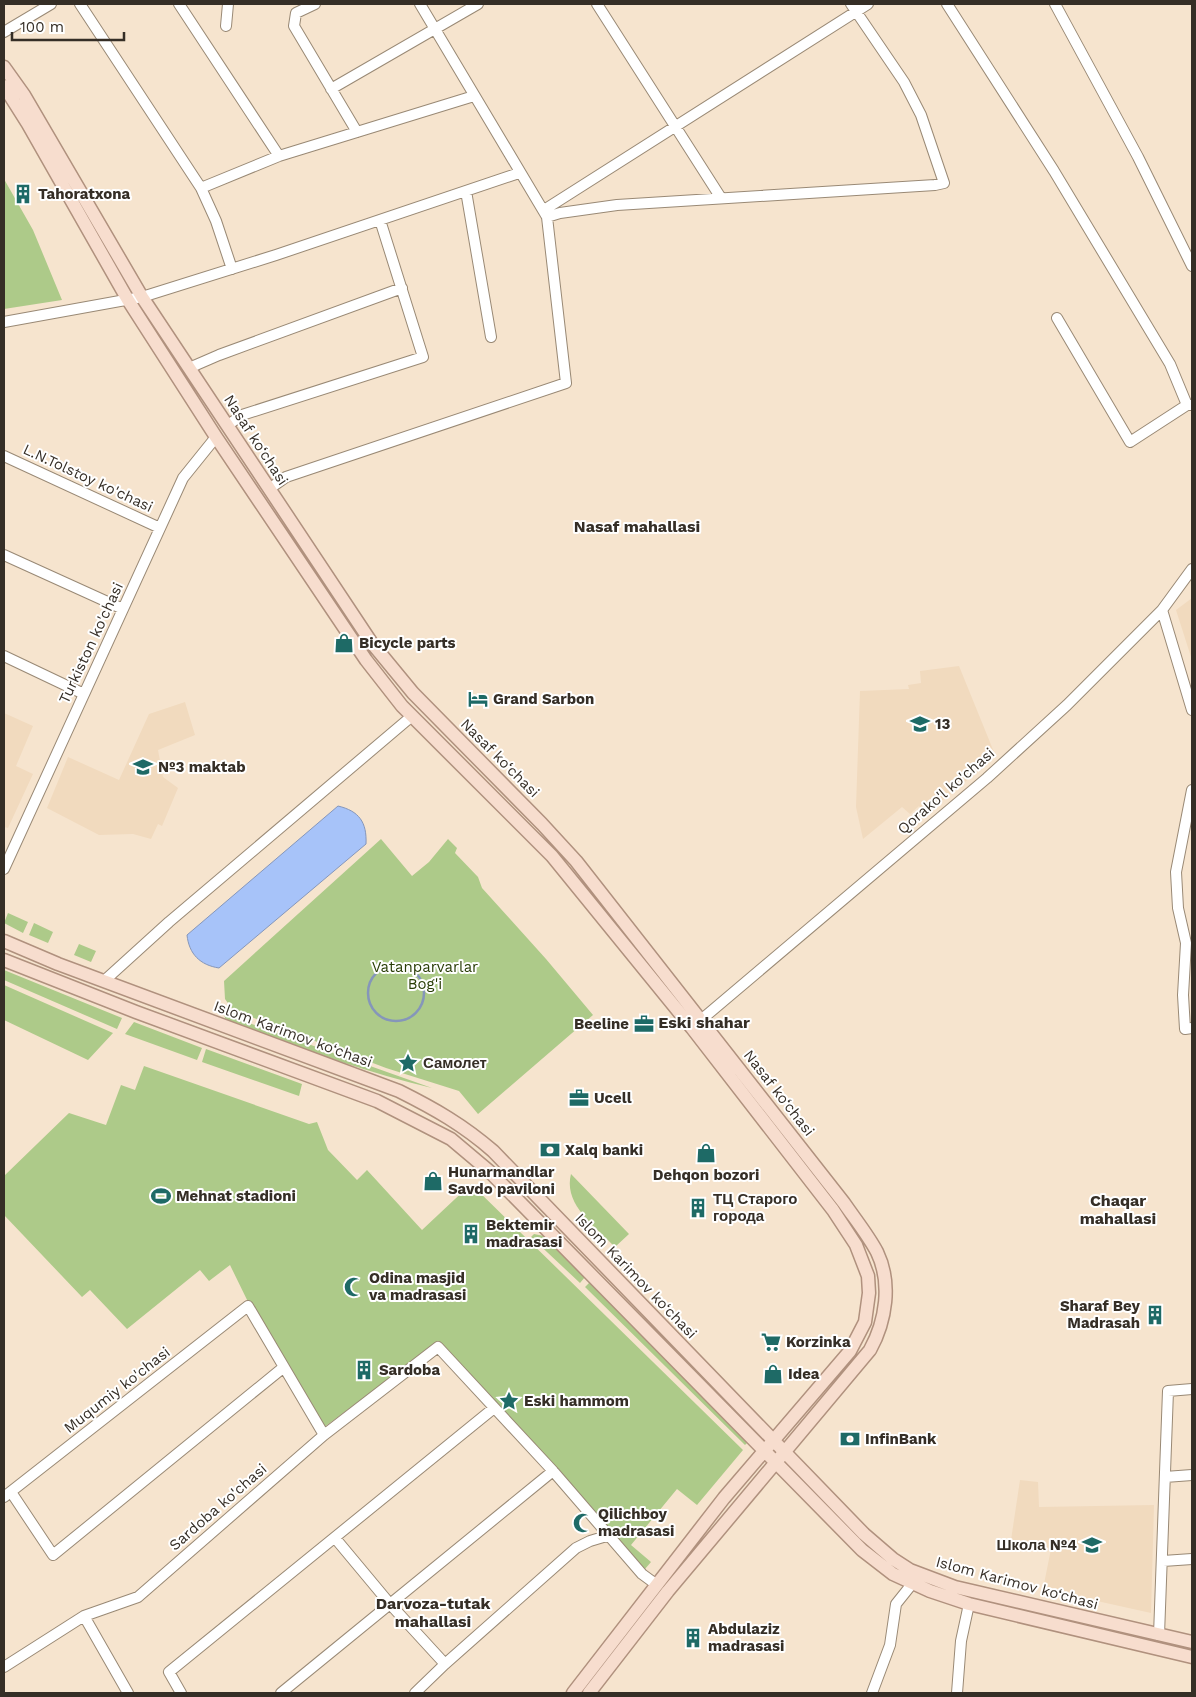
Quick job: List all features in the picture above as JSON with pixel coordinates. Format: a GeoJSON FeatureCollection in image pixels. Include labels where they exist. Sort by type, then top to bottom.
{"type":"FeatureCollection","features":[{"type":"Feature","properties":{"kind":"main road","name":"Nasaf ko‘chasi"},"geometry":{"type":"LineString","coordinates":[[4,67],[24,95],[142,297],[377,650],[413,693],[536,817],[576,862],[810,1158],[844,1203],[877,1253],[884,1276],[884,1306],[878,1335],[870,1350],[590,1686]]}},
{"type":"Feature","properties":{"kind":"main road","name":"Nasaf ko‘chasi"},"geometry":{"type":"LineString","coordinates":[[4,86],[28,124],[128,300],[216,437],[366,660],[412,716],[552,856],[692,1028],[799,1167],[856,1245],[868,1276],[868,1309],[860,1335],[850,1351],[724,1498],[656,1585],[590,1686]]}},
{"type":"Feature","properties":{"kind":"main road","name":"Islom Karimov ko‘chasi"},"geometry":{"type":"LineString","coordinates":[[4,941],[104,981],[399,1091],[447,1115],[494,1151],[864,1534],[893,1559],[910,1570],[967,1590],[1192,1642]]}},
{"type":"Feature","properties":{"kind":"main road","name":"Islom Karimov ko‘chasi"},"geometry":{"type":"LineString","coordinates":[[4,960],[136,1012],[299,1071],[377,1102],[451,1139],[469,1153],[862,1550],[893,1574],[912,1584],[969,1604],[1192,1657]]}},
{"type":"Feature","properties":{"kind":"main road"},"geometry":{"type":"LineString","coordinates":[[299,1071],[305,1055]]}},
{"type":"Feature","properties":{"kind":"main road"},"geometry":{"type":"LineString","coordinates":[[799,1167],[810,1158]]}},
{"type":"Feature","properties":{"kind":"main road"},"geometry":{"type":"LineString","coordinates":[[573,1693],[590,1686]]}},
{"type":"Feature","properties":{"kind":"street"},"geometry":{"type":"LineString","coordinates":[[4,32],[51,4]]}},
{"type":"Feature","properties":{"kind":"street"},"geometry":{"type":"LineString","coordinates":[[80,4],[201,188],[216,221],[232,268]]}},
{"type":"Feature","properties":{"kind":"street"},"geometry":{"type":"LineString","coordinates":[[179,4],[279,156]]}},
{"type":"Feature","properties":{"kind":"street"},"geometry":{"type":"LineString","coordinates":[[226,26],[228,4]]}},
{"type":"Feature","properties":{"kind":"street"},"geometry":{"type":"LineString","coordinates":[[269,489],[286,476],[566,383],[545,214],[420,4]]}},
{"type":"Feature","properties":{"kind":"street"},"geometry":{"type":"LineString","coordinates":[[331,89],[478,4]]}},
{"type":"Feature","properties":{"kind":"street"},"geometry":{"type":"LineString","coordinates":[[597,4],[674,128],[721,198]]}},
{"type":"Feature","properties":{"kind":"street"},"geometry":{"type":"LineString","coordinates":[[545,214],[853,8],[868,4]]}},
{"type":"Feature","properties":{"kind":"street"},"geometry":{"type":"LineString","coordinates":[[947,4],[1054,172],[1170,364],[1190,405],[1130,442],[1057,318]]}},
{"type":"Feature","properties":{"kind":"street"},"geometry":{"type":"LineString","coordinates":[[1054,4],[1133,148],[1192,266]]}},
{"type":"Feature","properties":{"kind":"street"},"geometry":{"type":"LineString","coordinates":[[312,5],[296,14],[294,26],[357,132]]}},
{"type":"Feature","properties":{"kind":"street"},"geometry":{"type":"LineString","coordinates":[[545,214],[617,205],[944,183],[921,114],[904,82],[853,8]]}},
{"type":"Feature","properties":{"kind":"street"},"geometry":{"type":"LineString","coordinates":[[201,188],[279,156],[474,96]]}},
{"type":"Feature","properties":{"kind":"street"},"geometry":{"type":"LineString","coordinates":[[4,322],[142,297],[519,173]]}},
{"type":"Feature","properties":{"kind":"street"},"geometry":{"type":"LineString","coordinates":[[466,190],[491,337]]}},
{"type":"Feature","properties":{"kind":"street"},"geometry":{"type":"LineString","coordinates":[[228,425],[242,415],[423,357],[380,220]]}},
{"type":"Feature","properties":{"kind":"street"},"geometry":{"type":"LineString","coordinates":[[189,368],[256,341],[402,288]]}},
{"type":"Feature","properties":{"kind":"street","name":"Turkiston ko'chasi"},"geometry":{"type":"LineString","coordinates":[[4,869],[183,478],[216,437]]}},
{"type":"Feature","properties":{"kind":"street","name":"L.N.Tolstoy ko'chasi"},"geometry":{"type":"LineString","coordinates":[[4,456],[160,528]]}},
{"type":"Feature","properties":{"kind":"street"},"geometry":{"type":"LineString","coordinates":[[4,555],[123,609]]}},
{"type":"Feature","properties":{"kind":"street","name":"Qorako'l ko'chasi"},"geometry":{"type":"LineString","coordinates":[[692,1028],[987,778],[1067,705],[1162,610],[1192,569]]}},
{"type":"Feature","properties":{"kind":"street"},"geometry":{"type":"LineString","coordinates":[[1162,610],[1192,710]]}},
{"type":"Feature","properties":{"kind":"street"},"geometry":{"type":"LineString","coordinates":[[4,656],[84,694]]}},
{"type":"Feature","properties":{"kind":"street"},"geometry":{"type":"LineString","coordinates":[[104,981],[170,922],[412,716]]}},
{"type":"Feature","properties":{"kind":"street"},"geometry":{"type":"LineString","coordinates":[[1192,790],[1188,842],[1176,872],[1178,908],[1189,943],[1183,995],[1185,1029],[1192,1028]]}},
{"type":"Feature","properties":{"kind":"street","name":"Muqumiy ko'chasi"},"geometry":{"type":"LineString","coordinates":[[7,1495],[248,1306],[284,1367]]}},
{"type":"Feature","properties":{"kind":"street","name":"Sardoba ko'chasi"},"geometry":{"type":"LineString","coordinates":[[4,1667],[84,1616],[138,1596],[324,1435],[438,1347],[494,1408]]}},
{"type":"Feature","properties":{"kind":"street"},"geometry":{"type":"LineString","coordinates":[[7,1495],[53,1555],[284,1367],[324,1435]]}},
{"type":"Feature","properties":{"kind":"street"},"geometry":{"type":"LineString","coordinates":[[1159,1635],[1168,1391],[1192,1390]]}},
{"type":"Feature","properties":{"kind":"street"},"geometry":{"type":"LineString","coordinates":[[182,1693],[169,1672],[494,1408],[553,1471],[642,1574],[656,1585]]}},
{"type":"Feature","properties":{"kind":"street"},"geometry":{"type":"LineString","coordinates":[[281,1693],[553,1471]]}},
{"type":"Feature","properties":{"kind":"street"},"geometry":{"type":"LineString","coordinates":[[1165,1477],[1192,1475]]}},
{"type":"Feature","properties":{"kind":"street"},"geometry":{"type":"LineString","coordinates":[[415,1693],[576,1548],[590,1541],[610,1535]]}},
{"type":"Feature","properties":{"kind":"street"},"geometry":{"type":"LineString","coordinates":[[336,1538],[390,1604],[445,1664]]}},
{"type":"Feature","properties":{"kind":"street"},"geometry":{"type":"LineString","coordinates":[[1163,1561],[1192,1559]]}},
{"type":"Feature","properties":{"kind":"street"},"geometry":{"type":"LineString","coordinates":[[872,1693],[890,1646],[896,1604],[912,1584]]}},
{"type":"Feature","properties":{"kind":"street"},"geometry":{"type":"LineString","coordinates":[[957,1693],[961,1641],[969,1604]]}},
{"type":"Feature","properties":{"kind":"street"},"geometry":{"type":"LineString","coordinates":[[84,1616],[128,1693]]}},
{"type":"Feature","properties":{"kind":"shaded area"},"geometry":{"type":"Polygon","coordinates":[[[1192,598],[1192,660],[1176,610],[1192,598]]]}},
{"type":"Feature","properties":{"kind":"shaded area","name":"13"},"geometry":{"type":"Polygon","coordinates":[[[959,666],[996,757],[925,814],[919,806],[910,814],[902,807],[863,839],[856,807],[860,691],[909,689],[908,685],[921,683],[920,671],[959,666]]]}},
{"type":"Feature","properties":{"kind":"shaded area","name":"№3 maktab"},"geometry":{"type":"Polygon","coordinates":[[[185,702],[195,735],[158,750],[163,777],[178,788],[162,826],[158,824],[151,839],[133,834],[99,835],[47,808],[68,757],[119,780],[149,714],[185,702]]]}},
{"type":"Feature","properties":{"kind":"shaded area"},"geometry":{"type":"Polygon","coordinates":[[[4,713],[33,726],[16,766],[33,774],[8,828],[4,827],[4,713]]]}},
{"type":"Feature","properties":{"kind":"shaded area","name":"Школа №4"},"geometry":{"type":"Polygon","coordinates":[[[1020,1480],[1038,1482],[1039,1507],[1154,1505],[1151,1613],[1043,1589],[1051,1549],[1011,1540],[1020,1480]]]}},
{"type":"Feature","properties":{"kind":"green space"},"geometry":{"type":"Polygon","coordinates":[[[4,179],[33,230],[62,300],[4,309],[4,179]]]}},
{"type":"Feature","properties":{"kind":"green space","name":"Vatanparvarlar Bog'i"},"geometry":{"type":"Polygon","coordinates":[[[381,839],[412,876],[429,862],[448,839],[457,848],[455,853],[478,877],[482,888],[593,1015],[478,1114],[459,1091],[386,1068],[233,1010],[225,999],[224,981],[381,839]]]}},
{"type":"Feature","properties":{"kind":"green space"},"geometry":{"type":"Polygon","coordinates":[[[8,913],[28,922],[23,933],[4,923],[8,913]]]}},
{"type":"Feature","properties":{"kind":"green space"},"geometry":{"type":"Polygon","coordinates":[[[34,923],[53,932],[48,943],[29,935],[34,923]]]}},
{"type":"Feature","properties":{"kind":"green space"},"geometry":{"type":"Polygon","coordinates":[[[79,944],[96,951],[91,962],[74,955],[79,944]]]}},
{"type":"Feature","properties":{"kind":"green space"},"geometry":{"type":"Polygon","coordinates":[[[4,970],[122,1018],[117,1029],[4,980],[4,970]]]}},
{"type":"Feature","properties":{"kind":"green space"},"geometry":{"type":"Polygon","coordinates":[[[4,985],[113,1033],[88,1060],[4,1020],[4,985]]]}},
{"type":"Feature","properties":{"kind":"green space"},"geometry":{"type":"Polygon","coordinates":[[[224,1014],[432,1088],[354,1066],[226,1022],[224,1014]]]}},
{"type":"Feature","properties":{"kind":"green space"},"geometry":{"type":"Polygon","coordinates":[[[134,1022],[202,1048],[197,1060],[125,1034],[134,1022]]]}},
{"type":"Feature","properties":{"kind":"green space"},"geometry":{"type":"Polygon","coordinates":[[[206,1049],[302,1084],[299,1096],[202,1062],[206,1049]]]}},
{"type":"Feature","properties":{"kind":"green space"},"geometry":{"type":"Polygon","coordinates":[[[144,1066],[309,1124],[317,1122],[328,1150],[357,1180],[367,1170],[422,1230],[471,1184],[743,1450],[697,1505],[677,1489],[631,1545],[651,1562],[645,1569],[439,1342],[323,1428],[251,1308],[230,1265],[209,1281],[200,1270],[127,1329],[90,1290],[82,1297],[4,1215],[4,1176],[69,1113],[106,1125],[121,1085],[135,1090],[144,1066]]]}},
{"type":"Feature","properties":{"kind":"green space"},"geometry":{"type":"Polygon","coordinates":[[[571,1174],[629,1234],[615,1247],[583,1215],[576,1205],[570,1185],[571,1174]]]}},
{"type":"Feature","properties":{"kind":"green space"},"geometry":{"type":"Polygon","coordinates":[[[534,1234],[544,1236],[585,1277],[580,1283],[531,1237],[534,1234]]]}},
{"type":"Feature","properties":{"kind":"green space"},"geometry":{"type":"Polygon","coordinates":[[[590,1282],[747,1443],[745,1445],[585,1287],[590,1282]]]}},
{"type":"Feature","properties":{"kind":"water"},"geometry":{"type":"Polygon","coordinates":[[[338,806],[351,811],[360,819],[365,829],[366,844],[219,968],[206,964],[197,958],[190,948],[187,935],[338,806]]]}},
{"type":"Feature","properties":{"kind":"waterway"},"geometry":{"type":"LineString","coordinates":[[396,965],[407,967],[416,973],[422,982],[424,993],[422,1004],[416,1013],[407,1019],[396,1021],[385,1019],[376,1013],[370,1004],[368,993],[370,982],[376,973],[385,967],[396,965]]}},
{"type":"Feature","properties":{"kind":"place","name":"Tahoratxona"},"geometry":{"type":"Point","coordinates":[23,194]}},
{"type":"Feature","properties":{"kind":"place","name":"Bicycle parts"},"geometry":{"type":"Point","coordinates":[344,643]}},
{"type":"Feature","properties":{"kind":"place","name":"Grand Sarbon"},"geometry":{"type":"Point","coordinates":[478,699]}},
{"type":"Feature","properties":{"kind":"place","name":"13"},"geometry":{"type":"Point","coordinates":[920,724]}},
{"type":"Feature","properties":{"kind":"place","name":"№3 maktab"},"geometry":{"type":"Point","coordinates":[143,767]}},
{"type":"Feature","properties":{"kind":"place","name":"Beeline"},"geometry":{"type":"Point","coordinates":[644,1024]}},
{"type":"Feature","properties":{"kind":"place","name":"Самолет"},"geometry":{"type":"Point","coordinates":[408,1063]}},
{"type":"Feature","properties":{"kind":"place","name":"Ucell"},"geometry":{"type":"Point","coordinates":[579,1098]}},
{"type":"Feature","properties":{"kind":"place","name":"Xalq banki"},"geometry":{"type":"Point","coordinates":[550,1150]}},
{"type":"Feature","properties":{"kind":"place","name":"Dehqon bozori"},"geometry":{"type":"Point","coordinates":[706,1153]}},
{"type":"Feature","properties":{"kind":"place","name":"Hunarmandlar Savdo paviloni"},"geometry":{"type":"Point","coordinates":[433,1181]}},
{"type":"Feature","properties":{"kind":"place","name":"Mehnat stadioni"},"geometry":{"type":"Point","coordinates":[161,1196]}},
{"type":"Feature","properties":{"kind":"place","name":"ТЦ Старого города"},"geometry":{"type":"Point","coordinates":[698,1208]}},
{"type":"Feature","properties":{"kind":"place","name":"Bektemir madrasasi"},"geometry":{"type":"Point","coordinates":[471,1234]}},
{"type":"Feature","properties":{"kind":"place","name":"Odina masjid va madrasasi"},"geometry":{"type":"Point","coordinates":[354,1287]}},
{"type":"Feature","properties":{"kind":"place","name":"Sharaf Bey Madrasah"},"geometry":{"type":"Point","coordinates":[1155,1315]}},
{"type":"Feature","properties":{"kind":"place","name":"Korzinka"},"geometry":{"type":"Point","coordinates":[771,1342]}},
{"type":"Feature","properties":{"kind":"place","name":"Sardoba"},"geometry":{"type":"Point","coordinates":[364,1370]}},
{"type":"Feature","properties":{"kind":"place","name":"Idea"},"geometry":{"type":"Point","coordinates":[773,1374]}},
{"type":"Feature","properties":{"kind":"place","name":"Eski hammom"},"geometry":{"type":"Point","coordinates":[509,1401]}},
{"type":"Feature","properties":{"kind":"place","name":"InfinBank"},"geometry":{"type":"Point","coordinates":[850,1439]}},
{"type":"Feature","properties":{"kind":"place","name":"Qilichboy madrasasi"},"geometry":{"type":"Point","coordinates":[583,1523]}},
{"type":"Feature","properties":{"kind":"place","name":"Школа №4"},"geometry":{"type":"Point","coordinates":[1092,1545]}},
{"type":"Feature","properties":{"kind":"place","name":"Abdulaziz madrasasi"},"geometry":{"type":"Point","coordinates":[693,1638]}},
{"type":"Feature","properties":{"kind":"district","name":"Nasaf mahallasi"},"geometry":{"type":"Point","coordinates":[637,526]}},
{"type":"Feature","properties":{"kind":"district","name":"Eski shahar"},"geometry":{"type":"Point","coordinates":[704,1022]}},
{"type":"Feature","properties":{"kind":"district","name":"Chaqar mahallasi"},"geometry":{"type":"Point","coordinates":[1118,1209]}},
{"type":"Feature","properties":{"kind":"district","name":"Darvoza-tutak mahallasi"},"geometry":{"type":"Point","coordinates":[433,1612]}}]}
